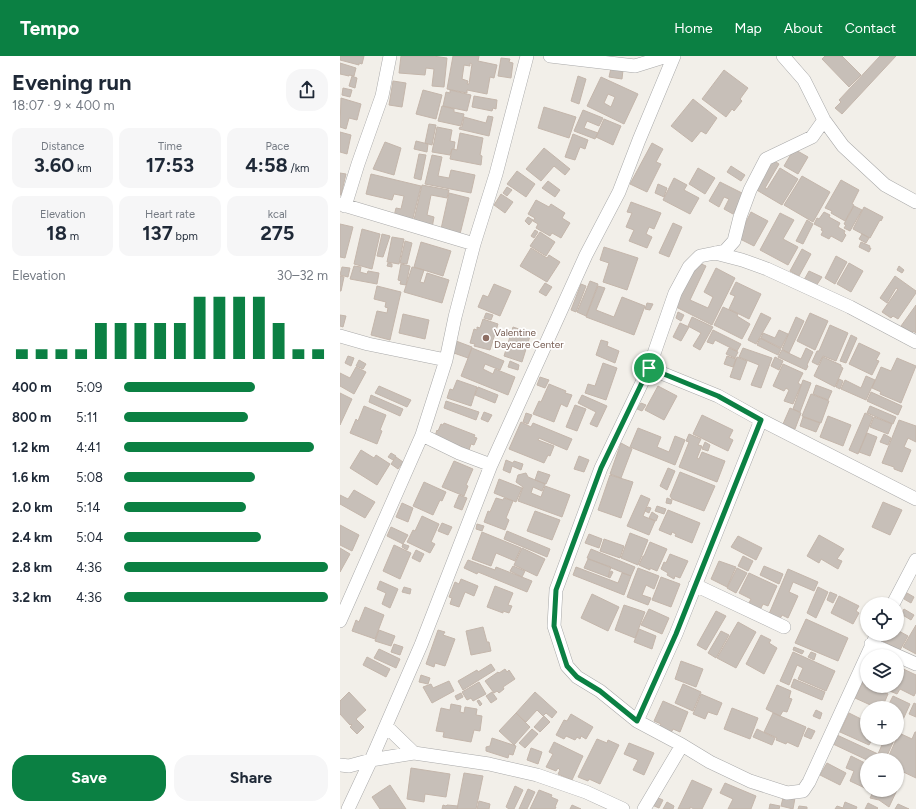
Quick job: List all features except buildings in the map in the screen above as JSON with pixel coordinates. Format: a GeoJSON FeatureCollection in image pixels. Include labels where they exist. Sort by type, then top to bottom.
{"type":"FeatureCollection","features":[{"type":"Feature","properties":{"kind":"street"},"geometry":{"type":"LineString","coordinates":[[390,56],[382,96],[343,205],[474,244]]}},
{"type":"Feature","properties":{"kind":"street"},"geometry":{"type":"LineString","coordinates":[[340,621],[422,436],[446,360],[455,317],[474,244],[496,174],[527,56]]}},
{"type":"Feature","properties":{"kind":"street"},"geometry":{"type":"LineString","coordinates":[[550,56],[635,66],[667,56]]}},
{"type":"Feature","properties":{"kind":"street"},"geometry":{"type":"LineString","coordinates":[[348,809],[421,645],[491,465],[586,256],[619,192],[674,56]]}},
{"type":"Feature","properties":{"kind":"street"},"geometry":{"type":"LineString","coordinates":[[783,56],[804,80],[824,120],[843,146],[885,185],[916,202]]}},
{"type":"Feature","properties":{"kind":"street"},"geometry":{"type":"LineString","coordinates":[[824,120],[812,137],[766,159],[750,190],[740,217],[734,240],[725,251],[700,256],[689,267],[675,293],[649,368],[601,468],[556,590],[554,626],[567,666],[577,677],[600,691],[637,721],[710,762],[750,781],[787,793],[804,791],[873,641]]}},
{"type":"Feature","properties":{"kind":"street"},"geometry":{"type":"LineString","coordinates":[[715,254],[742,260],[767,269],[850,307],[916,342]]}},
{"type":"Feature","properties":{"kind":"street"},"geometry":{"type":"LineString","coordinates":[[340,336],[368,344],[446,360]]}},
{"type":"Feature","properties":{"kind":"street"},"geometry":{"type":"LineString","coordinates":[[649,368],[718,396],[761,420],[916,499]]}},
{"type":"Feature","properties":{"kind":"street"},"geometry":{"type":"LineString","coordinates":[[637,721],[676,634],[761,420]]}},
{"type":"Feature","properties":{"kind":"street"},"geometry":{"type":"LineString","coordinates":[[422,436],[459,453],[491,465]]}},
{"type":"Feature","properties":{"kind":"street"},"geometry":{"type":"LineString","coordinates":[[897,597],[916,560]]}},
{"type":"Feature","properties":{"kind":"street"},"geometry":{"type":"LineString","coordinates":[[695,585],[784,627]]}},
{"type":"Feature","properties":{"kind":"street"},"geometry":{"type":"LineString","coordinates":[[877,641],[916,664]]}},
{"type":"Feature","properties":{"kind":"street"},"geometry":{"type":"LineString","coordinates":[[386,726],[414,753]]}},
{"type":"Feature","properties":{"kind":"street"},"geometry":{"type":"LineString","coordinates":[[644,809],[682,745]]}},
{"type":"Feature","properties":{"kind":"street"},"geometry":{"type":"LineString","coordinates":[[340,765],[349,766],[371,760],[414,753],[489,764],[537,775],[586,792],[623,809]]}},
{"type":"Feature","properties":{"kind":"place","name":"Valentine Daycare Center"},"geometry":{"type":"Point","coordinates":[486,338]}},
{"type":"Feature","properties":{"kind":"route"},"geometry":{"type":"LineString","coordinates":[[649,368],[718,396],[761,420],[676,634],[637,721],[600,691],[577,677],[567,666],[554,626],[556,590],[601,468],[649,368]]}}]}
